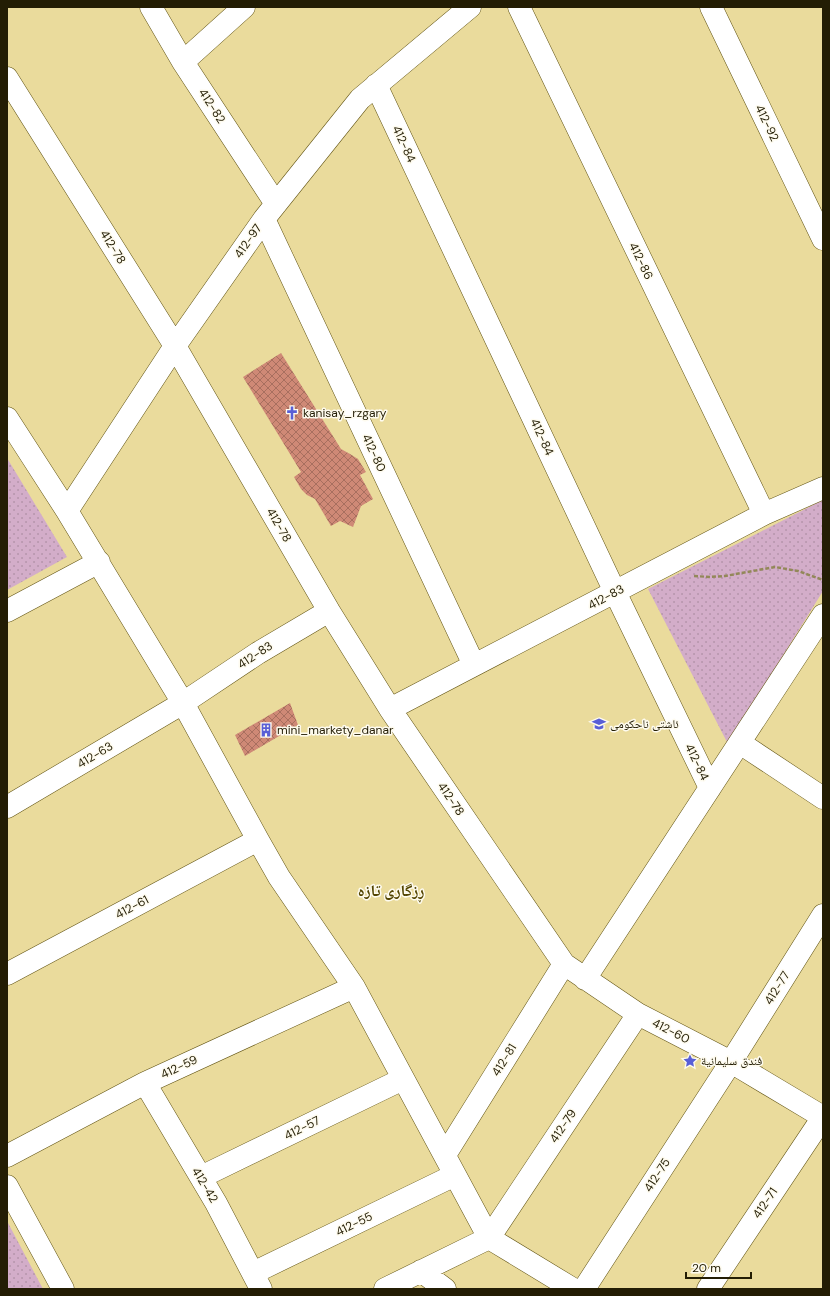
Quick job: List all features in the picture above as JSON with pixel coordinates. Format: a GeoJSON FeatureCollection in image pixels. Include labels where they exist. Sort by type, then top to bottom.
{"type":"FeatureCollection","features":[{"type":"Feature","properties":{"kind":"street","name":"412-82"},"geometry":{"type":"LineString","coordinates":[[151,7],[270,211]]}},
{"type":"Feature","properties":{"kind":"street"},"geometry":{"type":"LineString","coordinates":[[183,62],[244,7]]}},
{"type":"Feature","properties":{"kind":"street","name":"412-97"},"geometry":{"type":"LineString","coordinates":[[67,511],[176,346],[270,211],[360,99],[470,7]]}},
{"type":"Feature","properties":{"kind":"street","name":"412-86"},"geometry":{"type":"LineString","coordinates":[[519,7],[764,514]]}},
{"type":"Feature","properties":{"kind":"street","name":"412-92"},"geometry":{"type":"LineString","coordinates":[[711,7],[823,239]]}},
{"type":"Feature","properties":{"kind":"street","name":"412-78"},"geometry":{"type":"LineString","coordinates":[[7,78],[176,346],[329,611],[390,709],[564,964]]}},
{"type":"Feature","properties":{"kind":"street","name":"412-84"},"geometry":{"type":"LineString","coordinates":[[376,85],[615,592],[710,788]]}},
{"type":"Feature","properties":{"kind":"street","name":"412-80"},"geometry":{"type":"LineString","coordinates":[[270,211],[474,665]]}},
{"type":"Feature","properties":{"kind":"street"},"geometry":{"type":"LineString","coordinates":[[7,418],[99,562],[183,703],[279,877],[354,987],[489,1238],[573,1289]]}},
{"type":"Feature","properties":{"kind":"street","name":"412-83"},"geometry":{"type":"LineString","coordinates":[[390,709],[764,514],[823,488]]}},
{"type":"Feature","properties":{"kind":"street"},"geometry":{"type":"LineString","coordinates":[[7,611],[99,562]]}},
{"type":"Feature","properties":{"kind":"street","name":"412-83"},"geometry":{"type":"LineString","coordinates":[[183,703],[258,653],[329,611]]}},
{"type":"Feature","properties":{"kind":"street"},"geometry":{"type":"LineString","coordinates":[[585,979],[823,615]]}},
{"type":"Feature","properties":{"kind":"street","name":"412-63"},"geometry":{"type":"LineString","coordinates":[[7,807],[183,703]]}},
{"type":"Feature","properties":{"kind":"street"},"geometry":{"type":"LineString","coordinates":[[740,743],[823,798]]}},
{"type":"Feature","properties":{"kind":"street","name":"412-61"},"geometry":{"type":"LineString","coordinates":[[7,974],[258,840]]}},
{"type":"Feature","properties":{"kind":"street","name":"412-77"},"geometry":{"type":"LineString","coordinates":[[731,1062],[823,915]]}},
{"type":"Feature","properties":{"kind":"street","name":"412-60"},"geometry":{"type":"LineString","coordinates":[[564,964],[638,1014],[731,1062],[823,1117]]}},
{"type":"Feature","properties":{"kind":"street","name":"412-81"},"geometry":{"type":"LineString","coordinates":[[444,1155],[564,964]]}},
{"type":"Feature","properties":{"kind":"street","name":"412-59"},"geometry":{"type":"LineString","coordinates":[[7,1156],[146,1083],[354,987]]}},
{"type":"Feature","properties":{"kind":"street","name":"412-79"},"geometry":{"type":"LineString","coordinates":[[489,1238],[638,1014]]}},
{"type":"Feature","properties":{"kind":"street","name":"412-75"},"geometry":{"type":"LineString","coordinates":[[584,1289],[731,1062]]}},
{"type":"Feature","properties":{"kind":"street","name":"412-57"},"geometry":{"type":"LineString","coordinates":[[201,1177],[403,1079]]}},
{"type":"Feature","properties":{"kind":"street","name":"412-42"},"geometry":{"type":"LineString","coordinates":[[146,1083],[216,1203],[257,1281]]}},
{"type":"Feature","properties":{"kind":"street","name":"412-71"},"geometry":{"type":"LineString","coordinates":[[708,1289],[823,1117]]}},
{"type":"Feature","properties":{"kind":"street","name":"412-55"},"geometry":{"type":"LineString","coordinates":[[257,1281],[455,1175]]}},
{"type":"Feature","properties":{"kind":"street"},"geometry":{"type":"LineString","coordinates":[[7,1186],[63,1289]]}},
{"type":"Feature","properties":{"kind":"street"},"geometry":{"type":"LineString","coordinates":[[386,1289],[489,1238]]}},
{"type":"Feature","properties":{"kind":"street"},"geometry":{"type":"LineString","coordinates":[[421,1272],[445,1289]]}},
{"type":"Feature","properties":{"kind":"path"},"geometry":{"type":"LineString","coordinates":[[679,558],[686,571],[697,576],[725,576],[775,567],[823,580]]}},
{"type":"Feature","properties":{"kind":"shaded area"},"geometry":{"type":"Polygon","coordinates":[[[7,458],[67,557],[7,590],[7,458]]]}},
{"type":"Feature","properties":{"kind":"shaded area"},"geometry":{"type":"Polygon","coordinates":[[[823,500],[823,591],[728,744],[648,589],[823,500]]]}},
{"type":"Feature","properties":{"kind":"shaded area"},"geometry":{"type":"Polygon","coordinates":[[[7,1221],[43,1289],[7,1289],[7,1221]]]}},
{"type":"Feature","properties":{"kind":"building","name":"kanisay_rzgary"},"geometry":{"type":"Polygon","coordinates":[[[281,353],[341,449],[358,459],[366,472],[360,475],[373,499],[361,506],[353,527],[340,521],[331,526],[315,499],[307,495],[301,489],[294,477],[301,472],[243,377],[281,353]]]}},
{"type":"Feature","properties":{"kind":"building","name":"mini_markety_danar"},"geometry":{"type":"Polygon","coordinates":[[[290,703],[298,725],[245,756],[235,735],[290,703]]]}},
{"type":"Feature","properties":{"kind":"place","name":"kanisay_rzgary"},"geometry":{"type":"Point","coordinates":[292,413]}},
{"type":"Feature","properties":{"kind":"place","name":"ئاشتی ناحکومی"},"geometry":{"type":"Point","coordinates":[599,724]}},
{"type":"Feature","properties":{"kind":"place","name":"mini_markety_danar"},"geometry":{"type":"Point","coordinates":[266,730]}},
{"type":"Feature","properties":{"kind":"place","name":"فندق سليمانية"},"geometry":{"type":"Point","coordinates":[690,1061]}},
{"type":"Feature","properties":{"kind":"district","name":"ڕزگاری تازە"},"geometry":{"type":"Point","coordinates":[391,890]}}]}
